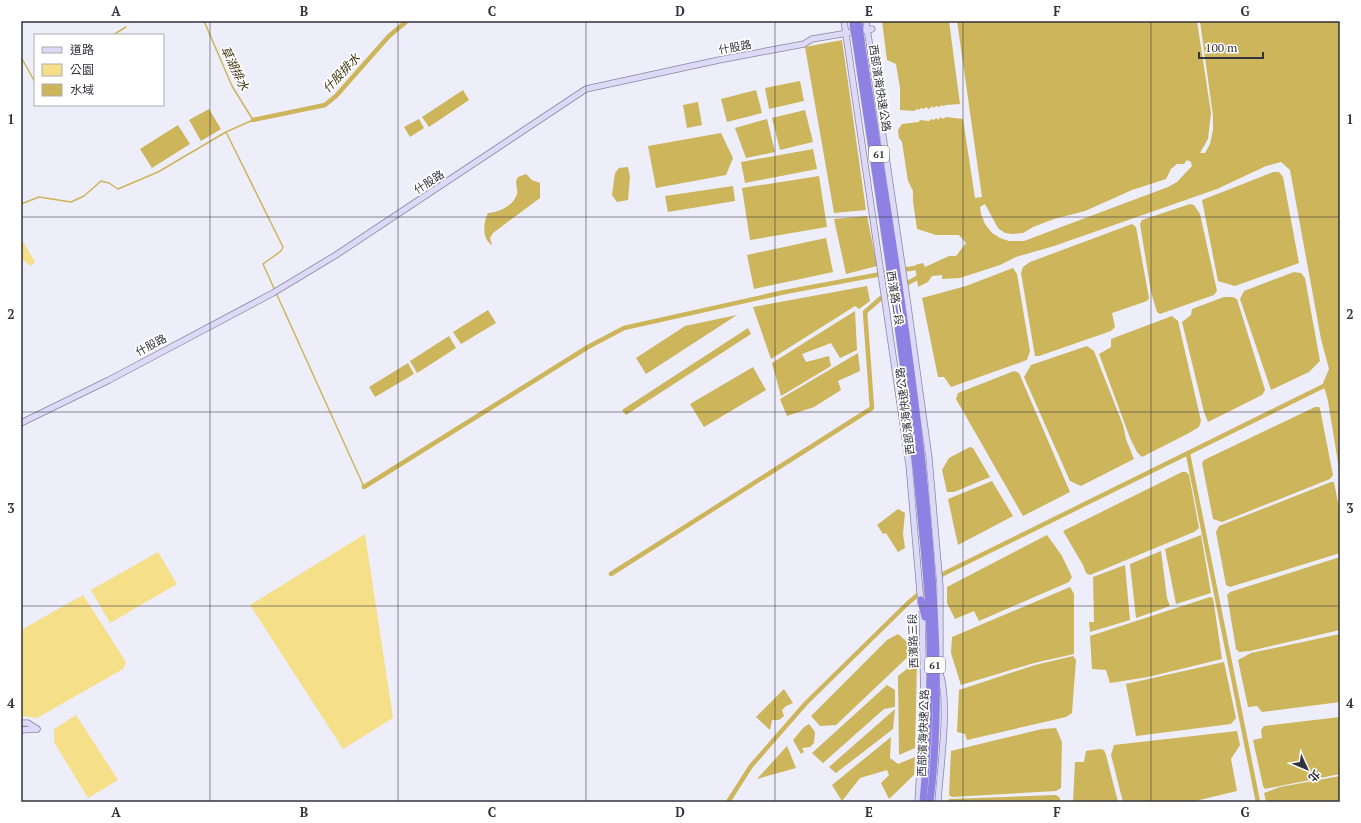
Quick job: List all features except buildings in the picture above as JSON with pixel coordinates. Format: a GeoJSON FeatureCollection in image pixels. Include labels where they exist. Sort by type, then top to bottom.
{"type":"FeatureCollection","features":[{"type":"Feature","properties":{"kind":"highway","name":"西部濱海快速公路"},"geometry":{"type":"LineString","coordinates":[[858,22],[859,41],[915,393],[926,574],[931,593],[936,739],[930,802]]}},
{"type":"Feature","properties":{"kind":"highway","name":"西部濱海快速公路"},"geometry":{"type":"LineString","coordinates":[[923,802],[929,705],[931,593]]}},
{"type":"Feature","properties":{"kind":"highway"},"geometry":{"type":"LineString","coordinates":[[921,600],[925,612],[927,692],[929,705]]}},
{"type":"Feature","properties":{"kind":"highway"},"geometry":{"type":"LineString","coordinates":[[936,739],[940,726],[940,673]]}},
{"type":"Feature","properties":{"kind":"street","name":"西濱路二段"},"geometry":{"type":"LineString","coordinates":[[844,21],[926,574],[921,600]]}},
{"type":"Feature","properties":{"kind":"street","name":"西濱路二段"},"geometry":{"type":"LineString","coordinates":[[858,22],[869,30],[896,268],[908,300],[929,458],[940,586],[940,673]]}},
{"type":"Feature","properties":{"kind":"street","name":"什股路"},"geometry":{"type":"LineString","coordinates":[[21,423],[116,376],[273,293],[336,255],[586,89],[720,60],[804,44],[812,39],[869,30]]}},
{"type":"Feature","properties":{"kind":"street","name":"西濱路三段"},"geometry":{"type":"LineString","coordinates":[[918,802],[924,701],[921,600]]}},
{"type":"Feature","properties":{"kind":"street"},"geometry":{"type":"LineString","coordinates":[[938,802],[943,718],[943,684],[940,673]]}},
{"type":"Feature","properties":{"kind":"street"},"geometry":{"type":"LineString","coordinates":[[21,722],[28,723],[37,729],[21,730]]}},
{"type":"Feature","properties":{"kind":"green space"},"geometry":{"type":"Polygon","coordinates":[[[21,238],[35,262],[31,266],[21,259],[21,238]]]}},
{"type":"Feature","properties":{"kind":"green space"},"geometry":{"type":"Polygon","coordinates":[[[365,534],[393,718],[343,749],[250,605],[365,534]]]}},
{"type":"Feature","properties":{"kind":"green space"},"geometry":{"type":"Polygon","coordinates":[[[158,552],[177,584],[110,623],[91,590],[158,552]]]}},
{"type":"Feature","properties":{"kind":"green space"},"geometry":{"type":"Polygon","coordinates":[[[83,595],[126,662],[123,669],[37,718],[21,716],[21,630],[83,595]]]}},
{"type":"Feature","properties":{"kind":"green space"},"geometry":{"type":"Polygon","coordinates":[[[76,715],[118,780],[88,798],[54,742],[54,729],[76,715]]]}},
{"type":"Feature","properties":{"kind":"water"},"geometry":{"type":"Polygon","coordinates":[[[882,21],[949,21],[960,104],[941,105],[940,107],[936,106],[934,108],[932,106],[929,109],[926,107],[924,109],[921,108],[914,111],[900,110],[900,88],[896,64],[887,60],[882,21]]]}},
{"type":"Feature","properties":{"kind":"water"},"geometry":{"type":"Polygon","coordinates":[[[957,21],[1340,21],[1340,475],[1328,401],[1323,383],[1329,369],[1321,339],[1290,170],[1281,162],[1266,166],[1217,189],[1054,246],[1016,257],[1000,265],[960,278],[942,279],[942,275],[932,276],[928,282],[918,287],[915,265],[923,263],[925,267],[949,256],[956,256],[966,243],[959,235],[936,235],[917,229],[913,191],[908,181],[902,142],[899,138],[898,130],[902,124],[919,122],[920,120],[929,121],[936,118],[938,120],[941,117],[943,119],[946,117],[963,119],[975,198],[982,197],[957,21]]]}},
{"type":"Feature","properties":{"kind":"water"},"geometry":{"type":"Polygon","coordinates":[[[842,40],[866,210],[834,213],[805,47],[842,40]]]}},
{"type":"Feature","properties":{"kind":"water"},"geometry":{"type":"Polygon","coordinates":[[[800,81],[804,101],[769,109],[765,88],[800,81]]]}},
{"type":"Feature","properties":{"kind":"water"},"geometry":{"type":"Polygon","coordinates":[[[463,90],[469,100],[429,127],[422,117],[463,90]]]}},
{"type":"Feature","properties":{"kind":"water"},"geometry":{"type":"Polygon","coordinates":[[[756,90],[762,113],[727,122],[721,99],[756,90]]]}},
{"type":"Feature","properties":{"kind":"water"},"geometry":{"type":"Polygon","coordinates":[[[698,102],[702,125],[687,128],[683,105],[698,102]]]}},
{"type":"Feature","properties":{"kind":"water"},"geometry":{"type":"Polygon","coordinates":[[[209,109],[221,129],[201,141],[189,120],[209,109]]]}},
{"type":"Feature","properties":{"kind":"water"},"geometry":{"type":"Polygon","coordinates":[[[805,110],[813,142],[780,150],[772,118],[805,110]]]}},
{"type":"Feature","properties":{"kind":"water"},"geometry":{"type":"Polygon","coordinates":[[[419,119],[424,128],[410,137],[404,127],[419,119]]]}},
{"type":"Feature","properties":{"kind":"water"},"geometry":{"type":"Polygon","coordinates":[[[767,119],[775,152],[746,158],[735,128],[767,119]]]}},
{"type":"Feature","properties":{"kind":"water"},"geometry":{"type":"Polygon","coordinates":[[[178,125],[190,144],[152,168],[140,149],[178,125]]]}},
{"type":"Feature","properties":{"kind":"water"},"geometry":{"type":"Polygon","coordinates":[[[721,133],[733,158],[726,175],[656,188],[648,146],[721,133]]]}},
{"type":"Feature","properties":{"kind":"water"},"geometry":{"type":"Polygon","coordinates":[[[813,149],[817,169],[745,183],[741,162],[813,149]]]}},
{"type":"Feature","properties":{"kind":"water"},"geometry":{"type":"Polygon","coordinates":[[[628,167],[630,177],[628,200],[617,202],[612,195],[615,173],[619,168],[628,167]]]}},
{"type":"Feature","properties":{"kind":"water"},"geometry":{"type":"Polygon","coordinates":[[[1273,172],[1279,172],[1283,177],[1299,263],[1235,286],[1218,281],[1202,200],[1273,172]]]}},
{"type":"Feature","properties":{"kind":"water"},"geometry":{"type":"Polygon","coordinates":[[[526,174],[532,180],[540,183],[540,198],[493,233],[490,238],[492,245],[486,239],[484,230],[488,213],[497,212],[506,208],[513,202],[517,192],[516,181],[518,177],[526,174]]]}},
{"type":"Feature","properties":{"kind":"water"},"geometry":{"type":"Polygon","coordinates":[[[819,176],[827,227],[750,240],[742,188],[819,176]]]}},
{"type":"Feature","properties":{"kind":"water"},"geometry":{"type":"Polygon","coordinates":[[[733,186],[735,201],[668,212],[665,196],[733,186]]]}},
{"type":"Feature","properties":{"kind":"water"},"geometry":{"type":"Polygon","coordinates":[[[1190,204],[1194,205],[1200,214],[1217,291],[1214,295],[1160,314],[1157,312],[1151,292],[1140,224],[1142,220],[1190,204]]]}},
{"type":"Feature","properties":{"kind":"water"},"geometry":{"type":"Polygon","coordinates":[[[867,216],[877,266],[846,274],[834,219],[867,216]]]}},
{"type":"Feature","properties":{"kind":"water"},"geometry":{"type":"Polygon","coordinates":[[[1132,224],[1136,227],[1149,298],[1147,301],[1112,313],[1115,327],[1111,331],[1039,356],[1035,356],[1021,273],[1023,267],[1030,262],[1132,224]]]}},
{"type":"Feature","properties":{"kind":"water"},"geometry":{"type":"Polygon","coordinates":[[[826,238],[833,272],[754,289],[747,255],[826,238]]]}},
{"type":"Feature","properties":{"kind":"water"},"geometry":{"type":"Polygon","coordinates":[[[1013,268],[1017,274],[1030,351],[1027,360],[951,387],[944,377],[938,377],[922,298],[966,286],[1013,268]]]}},
{"type":"Feature","properties":{"kind":"water"},"geometry":{"type":"Polygon","coordinates":[[[1294,272],[1301,273],[1305,278],[1320,361],[1309,372],[1271,390],[1240,299],[1244,291],[1294,272]]]}},
{"type":"Feature","properties":{"kind":"water"},"geometry":{"type":"Polygon","coordinates":[[[867,286],[870,301],[859,309],[855,306],[771,359],[753,307],[867,286]]]}},
{"type":"Feature","properties":{"kind":"water"},"geometry":{"type":"Polygon","coordinates":[[[1224,297],[1233,297],[1237,299],[1265,390],[1262,395],[1208,422],[1204,412],[1182,322],[1191,315],[1192,309],[1224,297]]]}},
{"type":"Feature","properties":{"kind":"water"},"geometry":{"type":"Polygon","coordinates":[[[488,310],[496,323],[461,344],[453,332],[488,310]]]}},
{"type":"Feature","properties":{"kind":"water"},"geometry":{"type":"Polygon","coordinates":[[[855,311],[857,350],[840,358],[831,343],[802,354],[806,362],[829,356],[831,366],[781,396],[772,363],[855,311]]]}},
{"type":"Feature","properties":{"kind":"water"},"geometry":{"type":"Polygon","coordinates":[[[737,315],[646,374],[636,358],[685,326],[737,315]]]}},
{"type":"Feature","properties":{"kind":"water"},"geometry":{"type":"Polygon","coordinates":[[[1172,316],[1178,321],[1201,421],[1199,427],[1142,457],[1137,452],[1130,438],[1099,354],[1111,347],[1111,339],[1172,316]]]}},
{"type":"Feature","properties":{"kind":"water"},"geometry":{"type":"Polygon","coordinates":[[[748,328],[751,334],[626,415],[622,410],[748,328]]]}},
{"type":"Feature","properties":{"kind":"water"},"geometry":{"type":"Polygon","coordinates":[[[449,336],[456,348],[417,373],[410,361],[449,336]]]}},
{"type":"Feature","properties":{"kind":"water"},"geometry":{"type":"Polygon","coordinates":[[[1087,346],[1094,351],[1123,425],[1126,439],[1134,459],[1081,486],[1070,481],[1024,377],[1031,365],[1087,346]]]}},
{"type":"Feature","properties":{"kind":"water"},"geometry":{"type":"Polygon","coordinates":[[[858,353],[860,371],[838,381],[841,390],[814,407],[787,416],[780,399],[858,353]]]}},
{"type":"Feature","properties":{"kind":"water"},"geometry":{"type":"Polygon","coordinates":[[[408,363],[414,374],[375,397],[369,387],[408,363]]]}},
{"type":"Feature","properties":{"kind":"water"},"geometry":{"type":"Polygon","coordinates":[[[753,367],[766,390],[704,427],[690,404],[753,367]]]}},
{"type":"Feature","properties":{"kind":"water"},"geometry":{"type":"Polygon","coordinates":[[[1014,371],[1019,373],[1070,492],[1023,516],[956,399],[958,393],[1014,371]]]}},
{"type":"Feature","properties":{"kind":"water"},"geometry":{"type":"Polygon","coordinates":[[[1315,407],[1319,407],[1320,409],[1333,475],[1330,479],[1222,522],[1213,519],[1202,463],[1204,460],[1315,407]]]}},
{"type":"Feature","properties":{"kind":"water"},"geometry":{"type":"Polygon","coordinates":[[[970,447],[973,448],[990,477],[954,492],[947,492],[942,470],[949,458],[970,447]]]}},
{"type":"Feature","properties":{"kind":"water"},"geometry":{"type":"Polygon","coordinates":[[[1182,472],[1186,472],[1189,475],[1199,528],[1194,532],[1090,575],[1086,573],[1083,565],[1063,531],[1182,472]]]}},
{"type":"Feature","properties":{"kind":"water"},"geometry":{"type":"Polygon","coordinates":[[[992,481],[1013,516],[958,545],[948,499],[992,481]]]}},
{"type":"Feature","properties":{"kind":"water"},"geometry":{"type":"Polygon","coordinates":[[[1334,482],[1340,513],[1340,553],[1230,587],[1226,585],[1216,532],[1219,526],[1334,482]]]}},
{"type":"Feature","properties":{"kind":"water"},"geometry":{"type":"Polygon","coordinates":[[[898,509],[905,513],[903,534],[905,548],[898,552],[886,533],[883,534],[877,525],[898,509]]]}},
{"type":"Feature","properties":{"kind":"water"},"geometry":{"type":"Polygon","coordinates":[[[1047,535],[1062,556],[1072,577],[1069,582],[979,621],[974,611],[955,619],[947,603],[947,587],[1047,535]]]}},
{"type":"Feature","properties":{"kind":"water"},"geometry":{"type":"Polygon","coordinates":[[[1201,535],[1211,593],[1176,604],[1165,549],[1201,535]]]}},
{"type":"Feature","properties":{"kind":"water"},"geometry":{"type":"Polygon","coordinates":[[[1161,551],[1167,598],[1170,606],[1136,618],[1130,564],[1161,551]]]}},
{"type":"Feature","properties":{"kind":"water"},"geometry":{"type":"Polygon","coordinates":[[[1340,557],[1340,630],[1250,651],[1239,652],[1236,649],[1227,595],[1230,592],[1340,557]]]}},
{"type":"Feature","properties":{"kind":"water"},"geometry":{"type":"Polygon","coordinates":[[[1125,565],[1130,620],[1090,632],[1089,622],[1094,622],[1093,577],[1125,565]]]}},
{"type":"Feature","properties":{"kind":"water"},"geometry":{"type":"Polygon","coordinates":[[[1070,587],[1074,594],[1074,654],[1034,663],[961,685],[951,653],[952,637],[1070,587]]]}},
{"type":"Feature","properties":{"kind":"water"},"geometry":{"type":"Polygon","coordinates":[[[1210,597],[1213,598],[1222,659],[1148,677],[1110,683],[1106,670],[1092,669],[1090,636],[1210,597]]]}},
{"type":"Feature","properties":{"kind":"water"},"geometry":{"type":"Polygon","coordinates":[[[898,634],[914,648],[914,651],[836,725],[820,726],[811,716],[887,640],[898,634]]]}},
{"type":"Feature","properties":{"kind":"water"},"geometry":{"type":"Polygon","coordinates":[[[1340,634],[1340,702],[1262,712],[1257,706],[1248,707],[1238,660],[1251,653],[1340,634]]]}},
{"type":"Feature","properties":{"kind":"water"},"geometry":{"type":"Polygon","coordinates":[[[1073,656],[1076,660],[1072,713],[1066,717],[967,740],[965,734],[957,732],[959,690],[1035,665],[1073,656]]]}},
{"type":"Feature","properties":{"kind":"water"},"geometry":{"type":"Polygon","coordinates":[[[917,661],[915,748],[899,755],[898,676],[917,661]]]}},
{"type":"Feature","properties":{"kind":"water"},"geometry":{"type":"Polygon","coordinates":[[[1224,662],[1236,718],[1231,724],[1136,736],[1126,684],[1224,662]]]}},
{"type":"Feature","properties":{"kind":"water"},"geometry":{"type":"Polygon","coordinates":[[[887,685],[895,690],[895,707],[884,709],[823,763],[812,753],[887,685]]]}},
{"type":"Feature","properties":{"kind":"water"},"geometry":{"type":"Polygon","coordinates":[[[784,689],[793,703],[786,706],[782,710],[784,716],[779,720],[772,720],[770,730],[756,717],[784,689]]]}},
{"type":"Feature","properties":{"kind":"water"},"geometry":{"type":"Polygon","coordinates":[[[895,709],[893,729],[836,773],[829,767],[895,709]]]}},
{"type":"Feature","properties":{"kind":"water"},"geometry":{"type":"Polygon","coordinates":[[[1340,717],[1340,774],[1265,789],[1263,786],[1253,740],[1262,738],[1261,730],[1264,726],[1340,717]]]}},
{"type":"Feature","properties":{"kind":"water"},"geometry":{"type":"Polygon","coordinates":[[[809,724],[815,732],[814,743],[810,747],[802,748],[804,752],[801,754],[793,740],[804,727],[809,724]]]}},
{"type":"Feature","properties":{"kind":"water"},"geometry":{"type":"Polygon","coordinates":[[[1056,728],[1062,742],[1061,788],[1056,791],[952,797],[949,795],[951,751],[1042,729],[1056,728]]]}},
{"type":"Feature","properties":{"kind":"water"},"geometry":{"type":"Polygon","coordinates":[[[1237,731],[1240,745],[1231,759],[1237,791],[1191,802],[1123,802],[1111,755],[1114,745],[1237,731]]]}},
{"type":"Feature","properties":{"kind":"water"},"geometry":{"type":"Polygon","coordinates":[[[891,737],[890,758],[898,764],[915,757],[914,775],[889,799],[881,783],[889,775],[887,770],[860,778],[842,801],[832,785],[891,737]]]}},
{"type":"Feature","properties":{"kind":"water"},"geometry":{"type":"Polygon","coordinates":[[[787,746],[796,768],[757,779],[787,746]]]}},
{"type":"Feature","properties":{"kind":"water"},"geometry":{"type":"Polygon","coordinates":[[[1100,749],[1104,750],[1106,755],[1118,802],[1073,802],[1075,762],[1084,762],[1086,751],[1100,749]]]}},
{"type":"Feature","properties":{"kind":"water"},"geometry":{"type":"Polygon","coordinates":[[[1340,776],[1340,802],[1266,802],[1264,793],[1280,787],[1340,776]]]}},
{"type":"Feature","properties":{"kind":"water"},"geometry":{"type":"Polygon","coordinates":[[[1056,795],[1060,798],[1060,802],[949,802],[949,799],[1056,795]]]}},
{"type":"Feature","properties":{"kind":"pier"},"geometry":{"type":"Polygon","coordinates":[[[1197,21],[1200,21],[1213,116],[1213,130],[1210,144],[1205,153],[1200,153],[1208,139],[1211,113],[1197,21]]]}},
{"type":"Feature","properties":{"kind":"pier"},"geometry":{"type":"Polygon","coordinates":[[[1187,160],[1191,162],[1192,166],[1177,182],[1168,187],[1024,241],[1009,241],[992,233],[985,224],[981,214],[980,207],[985,204],[998,228],[1005,233],[1023,233],[1033,227],[1054,219],[1085,211],[1132,190],[1166,179],[1171,169],[1177,164],[1184,164],[1187,160]]]}},
{"type":"Feature","properties":{"kind":"waterway","name":"草湖排水"},"geometry":{"type":"LineString","coordinates":[[21,204],[39,197],[71,202],[84,196],[101,181],[109,183],[118,189],[158,172],[226,132],[253,120],[232,86],[204,21]]}},
{"type":"Feature","properties":{"kind":"waterway","name":"什股排水"},"geometry":{"type":"LineString","coordinates":[[253,120],[325,105],[336,96],[389,36],[407,21]]}},
{"type":"Feature","properties":{"kind":"waterway"},"geometry":{"type":"LineString","coordinates":[[115,34],[126,27]]}},
{"type":"Feature","properties":{"kind":"waterway"},"geometry":{"type":"LineString","coordinates":[[21,57],[34,80]]}},
{"type":"Feature","properties":{"kind":"waterway"},"geometry":{"type":"LineString","coordinates":[[226,132],[283,247],[281,251],[263,264],[364,487]]}},
{"type":"Feature","properties":{"kind":"waterway"},"geometry":{"type":"LineString","coordinates":[[901,270],[916,268]]}},
{"type":"Feature","properties":{"kind":"waterway"},"geometry":{"type":"LineString","coordinates":[[364,487],[588,347],[624,328],[785,292],[892,272]]}},
{"type":"Feature","properties":{"kind":"waterway"},"geometry":{"type":"LineString","coordinates":[[902,286],[917,278]]}},
{"type":"Feature","properties":{"kind":"waterway"},"geometry":{"type":"LineString","coordinates":[[611,574],[872,408],[865,312],[881,298],[894,291]]}},
{"type":"Feature","properties":{"kind":"waterway"},"geometry":{"type":"LineString","coordinates":[[728,802],[751,766],[806,703],[908,603],[943,574],[1340,378]]}},
{"type":"Feature","properties":{"kind":"waterway"},"geometry":{"type":"LineString","coordinates":[[1188,454],[1258,802]]}}]}
